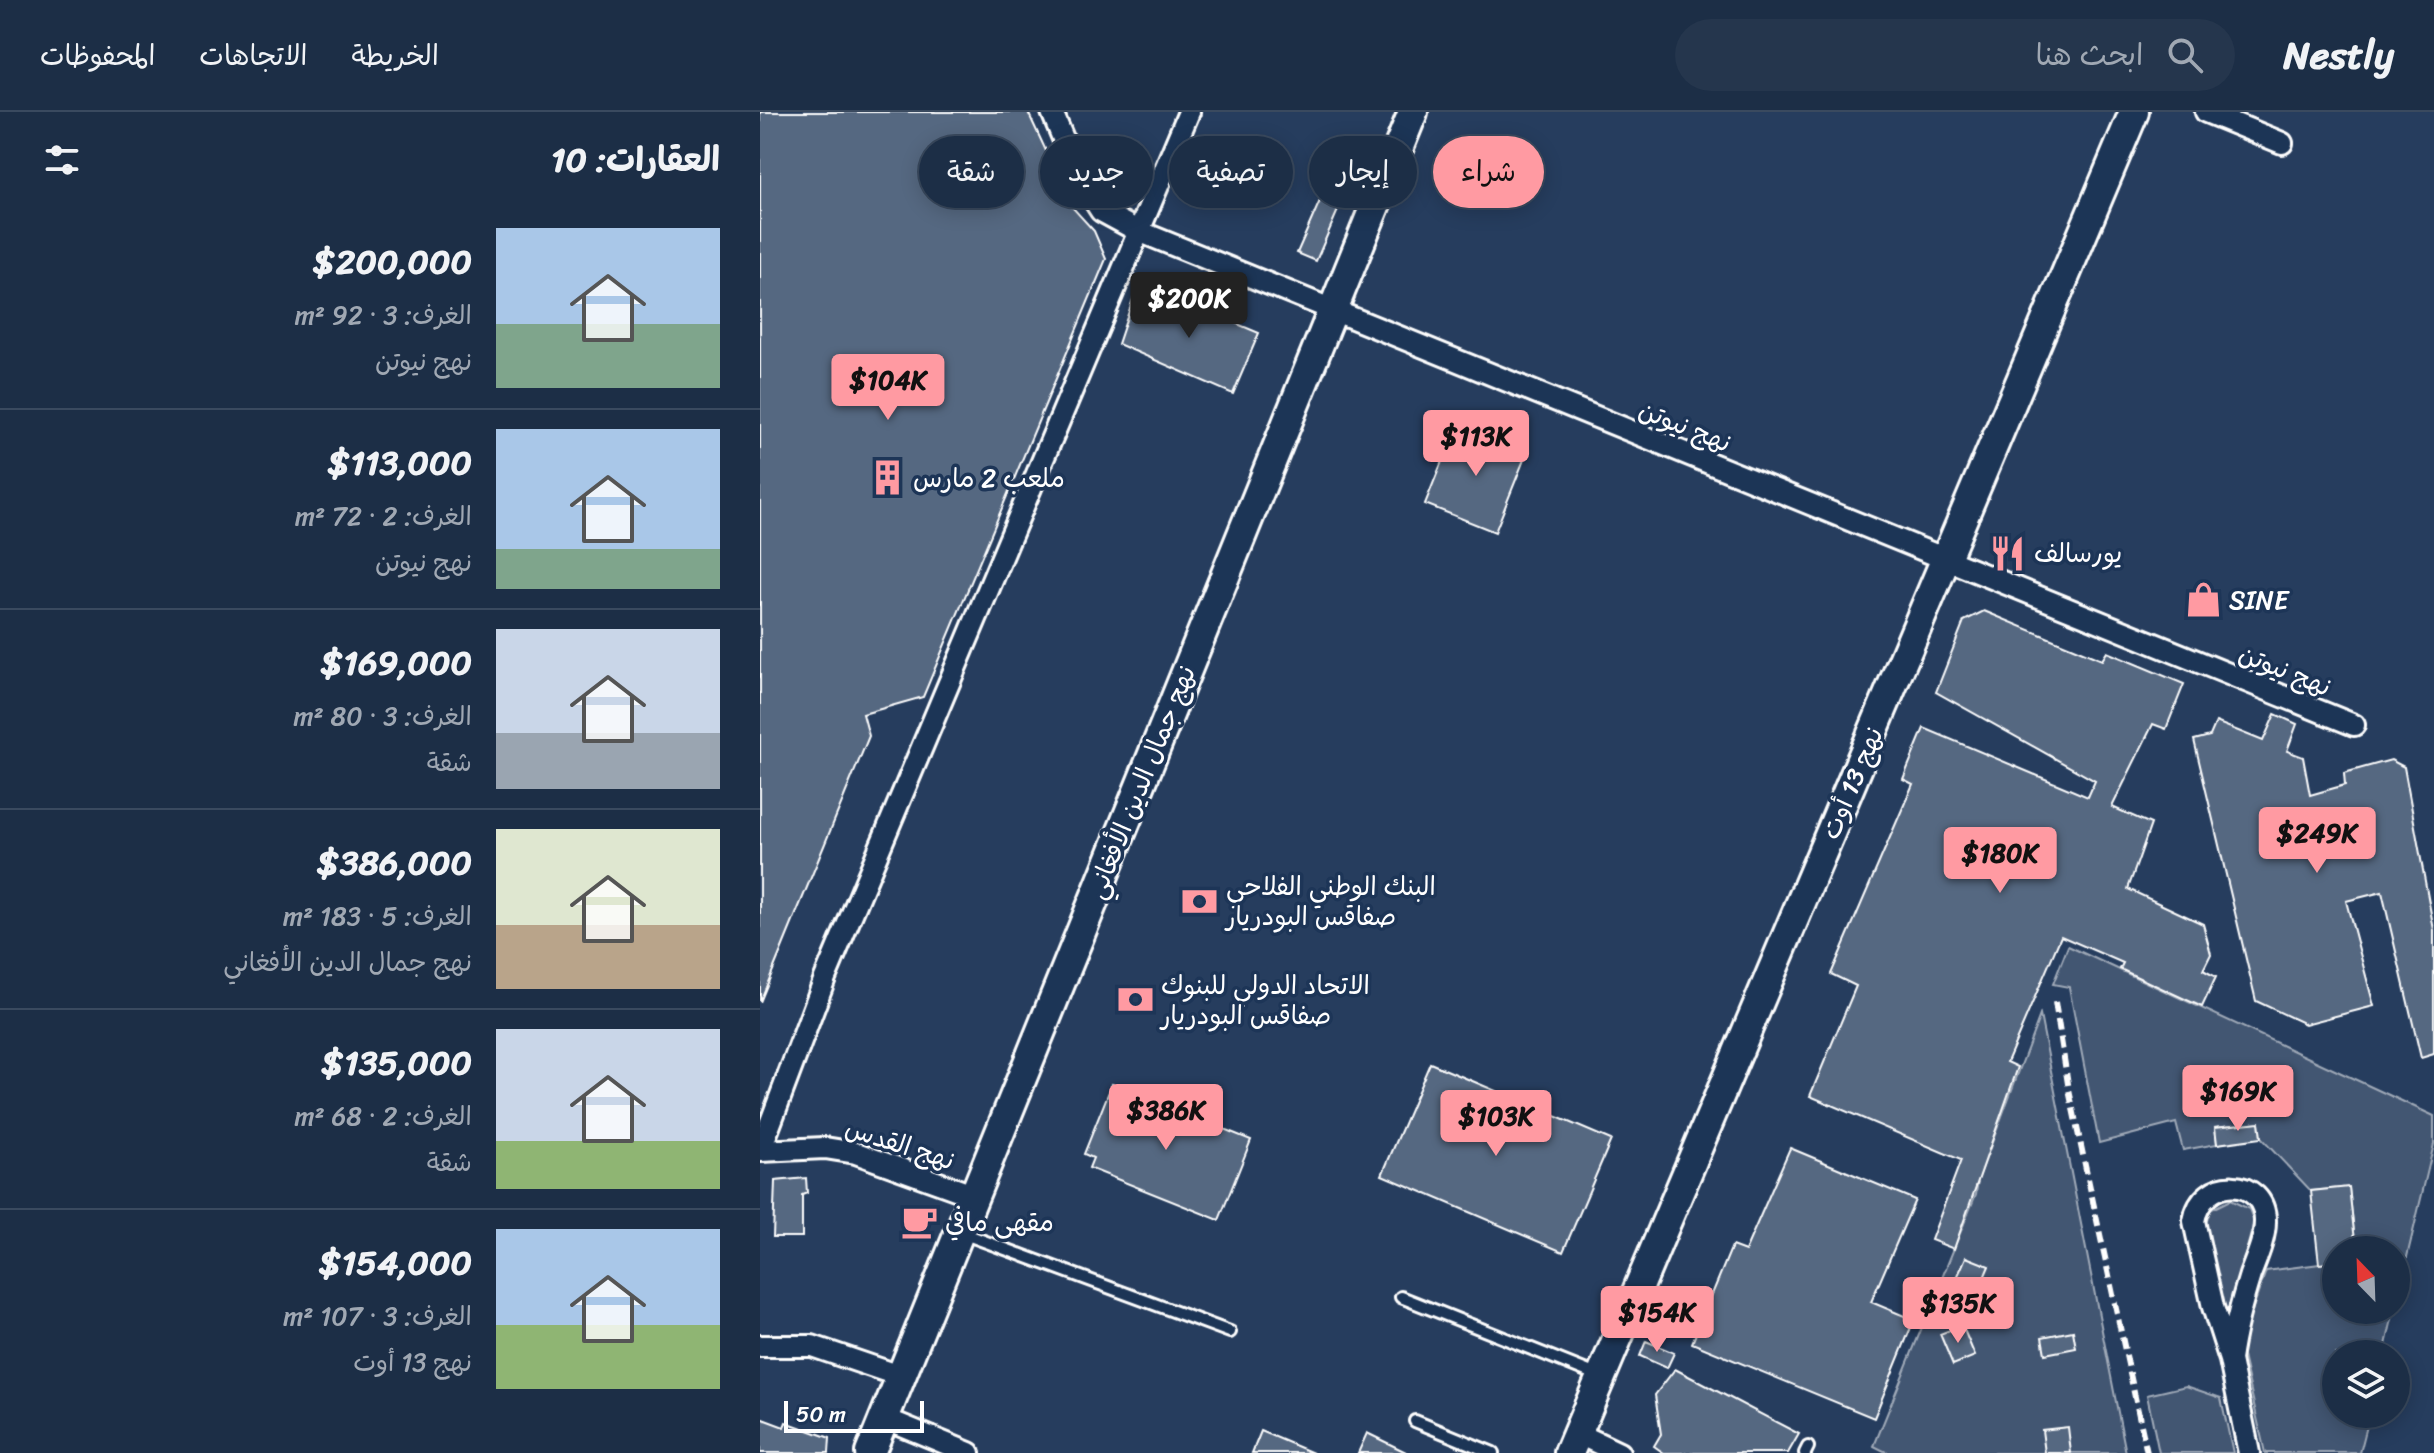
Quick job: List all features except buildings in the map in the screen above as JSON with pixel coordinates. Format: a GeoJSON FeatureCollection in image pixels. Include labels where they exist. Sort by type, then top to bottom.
{"type":"FeatureCollection","features":[{"type":"Feature","properties":{"kind":"main road","name":"نهج جمال الدين الأفغاني"},"geometry":{"type":"LineString","coordinates":[[870,1453],[1413,112]]}},
{"type":"Feature","properties":{"kind":"main road","name":"نهج 13 أوت"},"geometry":{"type":"LineString","coordinates":[[1573,1443],[2134,112]]}},
{"type":"Feature","properties":{"kind":"street","name":"نهج نيوتن"},"geometry":{"type":"LineString","coordinates":[[1052,112],[1079,177],[1101,211],[1136,230],[2354,725]]}},
{"type":"Feature","properties":{"kind":"street"},"geometry":{"type":"LineString","coordinates":[[760,1151],[825,978],[1136,230],[1189,112]]}},
{"type":"Feature","properties":{"kind":"street"},"geometry":{"type":"LineString","coordinates":[[2206,112],[2282,143]]}},
{"type":"Feature","properties":{"kind":"street","name":"نهج القدس"},"geometry":{"type":"LineString","coordinates":[[760,1151],[825,1148],[856,1153],[975,1196]]}},
{"type":"Feature","properties":{"kind":"street"},"geometry":{"type":"LineString","coordinates":[[2230,1360],[2236,1322],[2266,1224],[2260,1202],[2252,1193],[2230,1186],[2209,1193],[2196,1211],[2194,1221],[2213,1307],[2230,1360],[2249,1453]]}},
{"type":"Feature","properties":{"kind":"street"},"geometry":{"type":"LineString","coordinates":[[760,1346],[812,1346],[900,1376]]}},
{"type":"Feature","properties":{"kind":"street"},"geometry":{"type":"LineString","coordinates":[[884,1418],[969,1453]]}},
{"type":"Feature","properties":{"kind":"street"},"geometry":{"type":"LineString","coordinates":[[1573,1443],[1619,1453]]}},
{"type":"Feature","properties":{"kind":"lane"},"geometry":{"type":"LineString","coordinates":[[960,1232],[1230,1332]]}},
{"type":"Feature","properties":{"kind":"lane"},"geometry":{"type":"LineString","coordinates":[[1401,1297],[1601,1377]]}},
{"type":"Feature","properties":{"kind":"lane"},"geometry":{"type":"LineString","coordinates":[[1415,1421],[1493,1453]]}},
{"type":"Feature","properties":{"kind":"shaded area"},"geometry":{"type":"Polygon","coordinates":[[[2068,946],[2434,1116],[2434,1144],[2410,1244],[2410,1236],[2354,1236],[2349,1187],[2311,1191],[2261,1138],[2259,1122],[2215,1127],[2217,1144],[2183,1150],[2176,1123],[2099,1143],[2069,987],[2053,984],[2068,946]]]}},
{"type":"Feature","properties":{"kind":"shaded area"},"geometry":{"type":"Polygon","coordinates":[[[2040,1015],[2126,1453],[1888,1453],[1874,1446],[1976,1194],[1978,1180],[2040,1015]]]}},
{"type":"Feature","properties":{"kind":"shaded area"},"geometry":{"type":"Polygon","coordinates":[[[2230,1200],[2249,1209],[2254,1222],[2231,1307],[2226,1313],[2206,1224],[2210,1210],[2230,1200]]]}},
{"type":"Feature","properties":{"kind":"shaded area"},"geometry":{"type":"Polygon","coordinates":[[[2322,1264],[2322,1324],[2391,1324],[2387,1340],[2322,1340],[2322,1428],[2366,1428],[2360,1453],[2265,1453],[2243,1356],[2243,1336],[2266,1271],[2322,1264]]]}},
{"type":"Feature","properties":{"kind":"shaded area"},"geometry":{"type":"Polygon","coordinates":[[[2186,1386],[2221,1398],[2233,1453],[2159,1453],[2147,1395],[2186,1386]]]}},
{"type":"Feature","properties":{"kind":"railway"},"geometry":{"type":"LineString","coordinates":[[2055,1002],[2069,1090],[2147,1453]]}},
{"type":"Feature","properties":{"kind":"place","name":"ملعب 2 مارس"},"geometry":{"type":"Point","coordinates":[887,478]}},
{"type":"Feature","properties":{"kind":"place","name":"يورسالف"},"geometry":{"type":"Point","coordinates":[2008,553]}},
{"type":"Feature","properties":{"kind":"place","name":"SINE"},"geometry":{"type":"Point","coordinates":[2203,600]}},
{"type":"Feature","properties":{"kind":"place","name":"البنك الوطني الفلاحي صفاقس البودريار"},"geometry":{"type":"Point","coordinates":[1200,901]}},
{"type":"Feature","properties":{"kind":"place","name":"الاتحاد الدولي للبنوك صفاقس البودريار"},"geometry":{"type":"Point","coordinates":[1135,1000]}},
{"type":"Feature","properties":{"kind":"place","name":"مقهى مافي"},"geometry":{"type":"Point","coordinates":[919,1222]}}]}
